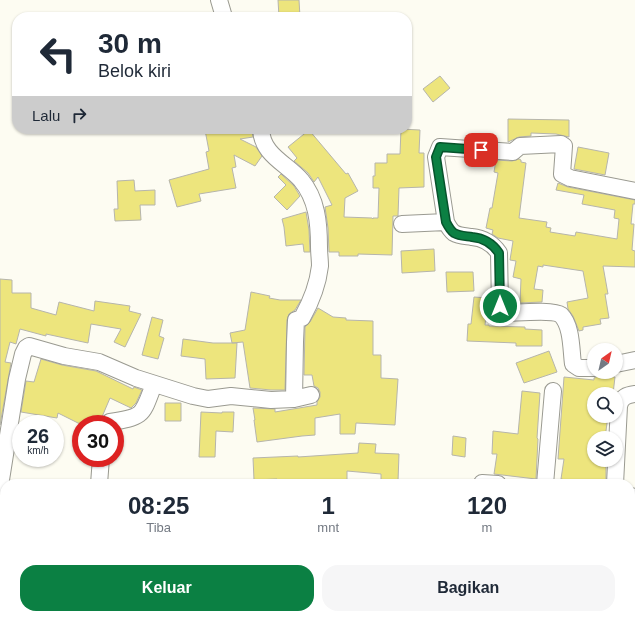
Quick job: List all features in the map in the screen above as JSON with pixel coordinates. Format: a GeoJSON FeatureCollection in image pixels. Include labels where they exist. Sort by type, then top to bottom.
{"type":"FeatureCollection","features":[{"type":"Feature","properties":{"kind":"street"},"geometry":{"type":"LineString","coordinates":[[219,0],[223,12]]}},
{"type":"Feature","properties":{"kind":"street"},"geometry":{"type":"LineString","coordinates":[[262,134],[264,146],[300,178],[308,189],[314,202],[319,227],[320,266],[308,308],[302,318],[296,320],[294,399]]}},
{"type":"Feature","properties":{"kind":"street"},"geometry":{"type":"LineString","coordinates":[[587,368],[579,368],[573,364],[567,326],[560,315],[556,313],[543,312],[505,314],[502,312],[500,306],[499,253],[495,247],[487,241],[475,237],[463,236],[450,229],[446,222],[436,157],[440,147],[513,152],[520,146],[561,144],[564,146],[565,150],[562,174],[570,178],[635,191]]}},
{"type":"Feature","properties":{"kind":"street"},"geometry":{"type":"LineString","coordinates":[[402,224],[446,222]]}},
{"type":"Feature","properties":{"kind":"street"},"geometry":{"type":"LineString","coordinates":[[1,479],[17,379],[23,354],[26,348],[30,346],[64,356],[99,362],[176,392],[208,399],[231,396],[271,400],[294,399],[311,395]]}},
{"type":"Feature","properties":{"kind":"street"},"geometry":{"type":"LineString","coordinates":[[623,363],[635,360]]}},
{"type":"Feature","properties":{"kind":"street"},"geometry":{"type":"LineString","coordinates":[[124,419],[138,416],[144,410],[154,384]]}},
{"type":"Feature","properties":{"kind":"street"},"geometry":{"type":"LineString","coordinates":[[545,479],[553,391]]}},
{"type":"Feature","properties":{"kind":"street"},"geometry":{"type":"LineString","coordinates":[[615,479],[619,406],[623,398],[627,395],[635,394]]}},
{"type":"Feature","properties":{"kind":"street"},"geometry":{"type":"LineString","coordinates":[[99,479],[100,467]]}},
{"type":"Feature","properties":{"kind":"building"},"geometry":{"type":"Polygon","coordinates":[[[278,0],[299,0],[300,12],[279,12],[278,0]]]}},
{"type":"Feature","properties":{"kind":"building"},"geometry":{"type":"Polygon","coordinates":[[[440,76],[450,88],[433,102],[423,89],[440,76]]]}},
{"type":"Feature","properties":{"kind":"building"},"geometry":{"type":"Polygon","coordinates":[[[508,119],[569,120],[569,137],[556,134],[531,133],[531,136],[519,137],[508,142],[508,119]]]}},
{"type":"Feature","properties":{"kind":"building"},"geometry":{"type":"Polygon","coordinates":[[[412,130],[420,130],[419,153],[424,153],[424,187],[399,188],[398,216],[393,216],[392,255],[358,254],[358,256],[339,256],[339,252],[329,252],[325,207],[332,205],[318,177],[314,182],[308,173],[294,161],[297,158],[288,147],[304,134],[312,134],[346,174],[348,173],[358,191],[345,198],[344,217],[373,219],[378,218],[379,188],[373,188],[375,163],[387,163],[387,154],[400,154],[401,134],[412,134],[412,130]]]}},
{"type":"Feature","properties":{"kind":"building"},"geometry":{"type":"Polygon","coordinates":[[[206,134],[253,134],[253,137],[240,139],[256,147],[262,156],[255,166],[234,155],[236,167],[232,168],[236,188],[199,194],[201,201],[177,207],[169,180],[209,169],[206,152],[209,151],[206,134]]]}},
{"type":"Feature","properties":{"kind":"building"},"geometry":{"type":"Polygon","coordinates":[[[578,147],[609,153],[605,175],[574,169],[578,147]]]}},
{"type":"Feature","properties":{"kind":"building"},"geometry":{"type":"Polygon","coordinates":[[[519,159],[521,162],[526,163],[519,218],[547,222],[546,227],[551,228],[550,232],[575,236],[576,232],[617,239],[619,219],[614,218],[615,210],[582,204],[584,195],[556,190],[558,183],[568,187],[635,200],[635,204],[633,204],[631,224],[634,224],[632,250],[635,251],[635,267],[603,266],[608,294],[605,294],[609,318],[600,319],[601,324],[583,327],[583,330],[579,331],[573,316],[568,309],[567,302],[588,298],[583,271],[543,265],[543,267],[538,266],[534,289],[543,290],[542,302],[520,303],[521,279],[513,277],[516,261],[510,260],[513,241],[498,238],[492,234],[493,230],[486,228],[490,208],[492,208],[498,173],[494,172],[496,160],[512,161],[519,159]]]}},
{"type":"Feature","properties":{"kind":"building"},"geometry":{"type":"Polygon","coordinates":[[[281,174],[294,186],[300,196],[287,210],[274,197],[286,185],[278,177],[281,174]]]}},
{"type":"Feature","properties":{"kind":"building"},"geometry":{"type":"Polygon","coordinates":[[[134,180],[135,191],[155,190],[155,205],[140,205],[141,220],[115,221],[114,209],[118,209],[117,181],[134,180]]]}},
{"type":"Feature","properties":{"kind":"building"},"geometry":{"type":"Polygon","coordinates":[[[306,212],[310,252],[304,252],[303,244],[286,246],[282,219],[306,212]]]}},
{"type":"Feature","properties":{"kind":"building"},"geometry":{"type":"Polygon","coordinates":[[[434,249],[435,271],[402,273],[401,251],[434,249]]]}},
{"type":"Feature","properties":{"kind":"building"},"geometry":{"type":"Polygon","coordinates":[[[446,272],[473,272],[474,291],[447,292],[446,272]]]}},
{"type":"Feature","properties":{"kind":"building"},"geometry":{"type":"Polygon","coordinates":[[[0,279],[12,280],[12,293],[31,293],[31,308],[56,315],[59,302],[94,311],[95,301],[130,306],[129,311],[141,314],[125,347],[114,342],[121,329],[91,324],[88,343],[46,334],[46,336],[20,329],[16,344],[10,342],[5,362],[11,363],[0,425],[0,279]]]}},
{"type":"Feature","properties":{"kind":"building"},"geometry":{"type":"Polygon","coordinates":[[[251,292],[280,300],[301,300],[295,310],[289,314],[287,320],[285,390],[250,388],[243,342],[232,343],[230,333],[245,330],[251,292]]]}},
{"type":"Feature","properties":{"kind":"building"},"geometry":{"type":"Polygon","coordinates":[[[474,297],[488,298],[485,325],[525,327],[525,329],[542,330],[542,346],[516,346],[516,343],[467,341],[468,324],[471,324],[474,297]]]}},
{"type":"Feature","properties":{"kind":"building"},"geometry":{"type":"Polygon","coordinates":[[[318,308],[333,317],[346,318],[346,320],[373,321],[373,355],[381,355],[381,378],[398,379],[395,425],[356,423],[355,434],[340,434],[340,414],[315,418],[315,435],[257,442],[253,408],[275,409],[275,412],[317,405],[320,392],[318,388],[314,386],[312,375],[304,375],[305,327],[310,322],[318,308]]]}},
{"type":"Feature","properties":{"kind":"building"},"geometry":{"type":"Polygon","coordinates":[[[152,317],[163,320],[159,336],[164,338],[158,359],[142,355],[152,317]]]}},
{"type":"Feature","properties":{"kind":"building"},"geometry":{"type":"Polygon","coordinates":[[[183,339],[213,343],[237,343],[235,378],[206,379],[205,359],[181,356],[183,339]]]}},
{"type":"Feature","properties":{"kind":"building"},"geometry":{"type":"Polygon","coordinates":[[[549,351],[557,372],[524,383],[516,363],[549,351]]]}},
{"type":"Feature","properties":{"kind":"building"},"geometry":{"type":"Polygon","coordinates":[[[41,359],[62,365],[96,371],[133,389],[134,387],[142,390],[136,403],[131,408],[110,398],[103,415],[72,415],[72,420],[58,413],[58,415],[39,415],[21,412],[26,381],[34,382],[41,359]]]}},
{"type":"Feature","properties":{"kind":"building"},"geometry":{"type":"Polygon","coordinates":[[[564,377],[594,380],[615,379],[614,387],[587,387],[587,423],[607,423],[606,431],[587,431],[587,467],[606,467],[606,479],[561,479],[564,459],[558,459],[564,377]]]}},
{"type":"Feature","properties":{"kind":"building"},"geometry":{"type":"Polygon","coordinates":[[[522,391],[540,393],[536,479],[494,474],[497,454],[492,454],[493,431],[518,434],[522,391]]]}},
{"type":"Feature","properties":{"kind":"building"},"geometry":{"type":"Polygon","coordinates":[[[165,403],[181,403],[181,421],[165,421],[165,403]]]}},
{"type":"Feature","properties":{"kind":"building"},"geometry":{"type":"Polygon","coordinates":[[[201,412],[234,412],[233,432],[216,431],[215,457],[199,457],[201,412]]]}},
{"type":"Feature","properties":{"kind":"building"},"geometry":{"type":"Polygon","coordinates":[[[453,436],[466,438],[465,457],[452,455],[453,436]]]}},
{"type":"Feature","properties":{"kind":"building"},"geometry":{"type":"Polygon","coordinates":[[[359,443],[376,444],[375,453],[399,454],[398,479],[381,479],[381,474],[347,471],[347,479],[254,479],[253,458],[358,453],[359,443]]]}},
{"type":"Feature","properties":{"kind":"route"},"geometry":{"type":"LineString","coordinates":[[481,150],[440,147],[436,157],[446,222],[450,229],[453,232],[463,236],[475,237],[487,241],[495,247],[499,253],[500,306]]}}]}
